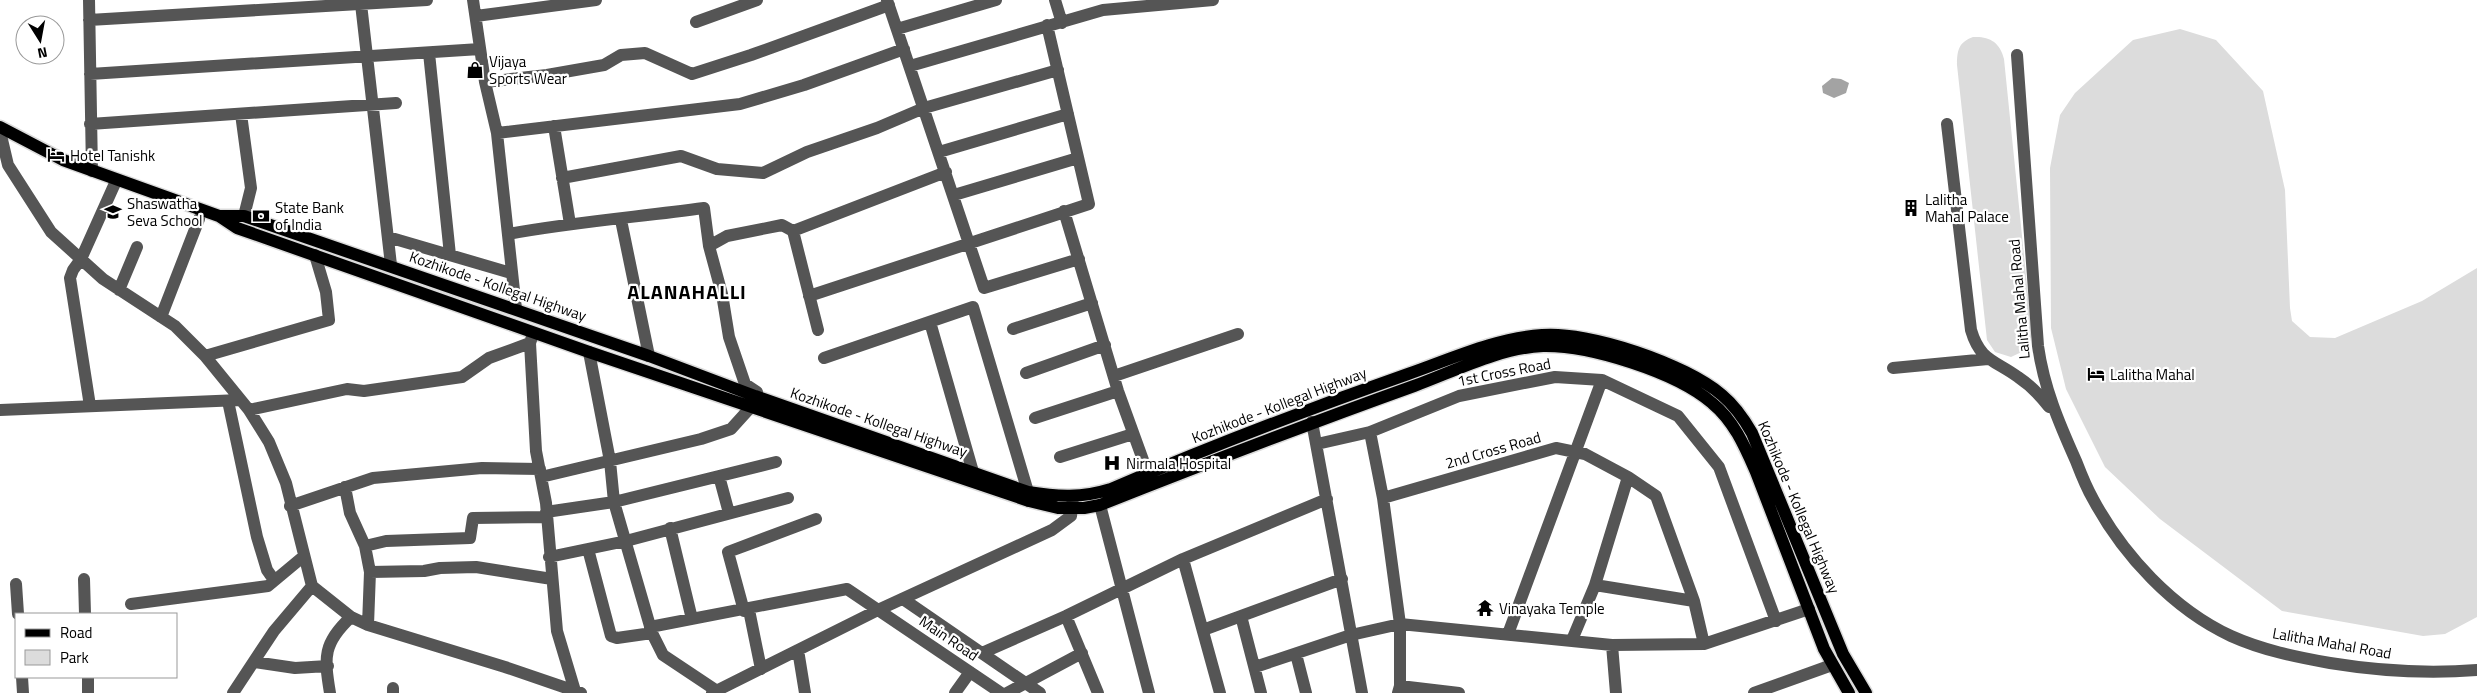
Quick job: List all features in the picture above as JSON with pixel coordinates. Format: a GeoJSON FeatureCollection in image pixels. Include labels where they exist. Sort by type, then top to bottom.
{"type":"FeatureCollection","features":[{"type":"Feature","properties":{"kind":"main road","name":"Kozhikode - Kollegal Highway"},"geometry":{"type":"LineString","coordinates":[[0,126],[30,144],[116,181],[219,216],[237,228],[315,255],[532,338],[589,352],[973,472],[1058,508],[1104,491],[1150,479],[1495,356],[1542,346],[1567,347],[1595,352],[1672,378],[1695,390],[1713,404],[1729,421],[1744,444],[1832,664],[1849,693]]}},
{"type":"Feature","properties":{"kind":"main road","name":"Kozhikode - Kollegal Highway"},"geometry":{"type":"LineString","coordinates":[[219,216],[244,216],[391,265],[649,356],[753,402],[1028,496]]}},
{"type":"Feature","properties":{"kind":"main road","name":"Kozhikode - Kollegal Highway"},"geometry":{"type":"LineString","coordinates":[[1073,503],[1100,505],[1150,479],[1341,398],[1488,346],[1542,335],[1597,340],[1665,363],[1696,378],[1722,395],[1742,417],[1752,433],[1843,654],[1866,693]]}},
{"type":"Feature","properties":{"kind":"street"},"geometry":{"type":"LineString","coordinates":[[89,0],[92,171]]}},
{"type":"Feature","properties":{"kind":"street"},"geometry":{"type":"LineString","coordinates":[[89,20],[427,0]]}},
{"type":"Feature","properties":{"kind":"street"},"geometry":{"type":"LineString","coordinates":[[474,0],[485,82],[497,133],[516,309]]}},
{"type":"Feature","properties":{"kind":"street"},"geometry":{"type":"LineString","coordinates":[[476,16],[596,0]]}},
{"type":"Feature","properties":{"kind":"street"},"geometry":{"type":"LineString","coordinates":[[696,22],[757,0]]}},
{"type":"Feature","properties":{"kind":"street"},"geometry":{"type":"LineString","coordinates":[[897,29],[960,4],[996,0]]}},
{"type":"Feature","properties":{"kind":"street"},"geometry":{"type":"LineString","coordinates":[[1055,0],[1062,23]]}},
{"type":"Feature","properties":{"kind":"street"},"geometry":{"type":"LineString","coordinates":[[910,66],[1047,25],[1062,23],[1102,5],[1213,0]]}},
{"type":"Feature","properties":{"kind":"street"},"geometry":{"type":"LineString","coordinates":[[485,82],[546,75],[604,65],[621,55],[644,53],[692,74],[751,55],[888,2],[984,288]]}},
{"type":"Feature","properties":{"kind":"street"},"geometry":{"type":"LineString","coordinates":[[361,4],[391,265]]}},
{"type":"Feature","properties":{"kind":"street"},"geometry":{"type":"LineString","coordinates":[[809,296],[1089,204],[1047,25]]}},
{"type":"Feature","properties":{"kind":"street"},"geometry":{"type":"LineString","coordinates":[[90,74],[480,49]]}},
{"type":"Feature","properties":{"kind":"street"},"geometry":{"type":"LineString","coordinates":[[497,133],[740,104],[804,85],[904,49]]}},
{"type":"Feature","properties":{"kind":"street"},"geometry":{"type":"LineString","coordinates":[[429,52],[450,255]]}},
{"type":"Feature","properties":{"kind":"street","name":"Lalitha Mahal Road"},"geometry":{"type":"LineString","coordinates":[[2017,56],[2038,346],[2047,391],[2056,417],[2093,499],[2133,558],[2158,584],[2204,621],[2231,636],[2266,649],[2309,659],[2387,671],[2418,673],[2477,670]]}},
{"type":"Feature","properties":{"kind":"street"},"geometry":{"type":"LineString","coordinates":[[562,178],[681,156],[717,169],[764,173],[807,152],[877,128],[924,108],[1058,70]]}},
{"type":"Feature","properties":{"kind":"street"},"geometry":{"type":"LineString","coordinates":[[90,124],[396,103]]}},
{"type":"Feature","properties":{"kind":"street"},"geometry":{"type":"LineString","coordinates":[[241,114],[251,188],[244,216]]}},
{"type":"Feature","properties":{"kind":"street"},"geometry":{"type":"LineString","coordinates":[[939,152],[1068,114]]}},
{"type":"Feature","properties":{"kind":"street","name":"Lalitha Mahal Road"},"geometry":{"type":"LineString","coordinates":[[1947,124],[1971,330],[1975,343],[1988,359],[2032,387],[2056,417]]}},
{"type":"Feature","properties":{"kind":"street"},"geometry":{"type":"LineString","coordinates":[[554,126],[570,224]]}},
{"type":"Feature","properties":{"kind":"street"},"geometry":{"type":"LineString","coordinates":[[0,131],[8,166],[50,232],[103,279],[175,326],[205,356],[234,400],[249,410],[269,442],[286,483],[290,506],[312,586],[351,617],[368,625],[505,667],[578,692]]}},
{"type":"Feature","properties":{"kind":"street"},"geometry":{"type":"LineString","coordinates":[[954,194],[1078,158]]}},
{"type":"Feature","properties":{"kind":"street"},"geometry":{"type":"LineString","coordinates":[[709,246],[727,236],[782,225],[793,230],[946,172]]}},
{"type":"Feature","properties":{"kind":"street"},"geometry":{"type":"LineString","coordinates":[[90,406],[70,278],[81,259],[116,181]]}},
{"type":"Feature","properties":{"kind":"street"},"geometry":{"type":"LineString","coordinates":[[290,506],[373,478],[482,468],[540,473],[610,460],[701,439],[730,429],[753,402],[757,392],[745,384],[729,337],[722,294],[709,246],[704,208],[621,220],[570,224],[508,234]]}},
{"type":"Feature","properties":{"kind":"street"},"geometry":{"type":"LineString","coordinates":[[1064,211],[1118,391],[1150,479]]}},
{"type":"Feature","properties":{"kind":"street"},"geometry":{"type":"LineString","coordinates":[[161,317],[199,219]]}},
{"type":"Feature","properties":{"kind":"street"},"geometry":{"type":"LineString","coordinates":[[621,220],[649,356]]}},
{"type":"Feature","properties":{"kind":"street"},"geometry":{"type":"LineString","coordinates":[[793,230],[818,330]]}},
{"type":"Feature","properties":{"kind":"street"},"geometry":{"type":"LineString","coordinates":[[388,237],[511,273]]}},
{"type":"Feature","properties":{"kind":"street"},"geometry":{"type":"LineString","coordinates":[[119,290],[137,246]]}},
{"type":"Feature","properties":{"kind":"street"},"geometry":{"type":"LineString","coordinates":[[205,356],[329,320],[326,292],[315,255]]}},
{"type":"Feature","properties":{"kind":"street"},"geometry":{"type":"LineString","coordinates":[[824,358],[973,307],[984,288],[1079,259]]}},
{"type":"Feature","properties":{"kind":"street"},"geometry":{"type":"LineString","coordinates":[[1012,329],[1092,303]]}},
{"type":"Feature","properties":{"kind":"street"},"geometry":{"type":"LineString","coordinates":[[973,307],[1028,496]]}},
{"type":"Feature","properties":{"kind":"street"},"geometry":{"type":"LineString","coordinates":[[930,322],[973,472]]}},
{"type":"Feature","properties":{"kind":"street"},"geometry":{"type":"LineString","coordinates":[[1114,376],[1238,334]]}},
{"type":"Feature","properties":{"kind":"street"},"geometry":{"type":"LineString","coordinates":[[249,410],[347,389],[364,391],[462,377],[489,358],[532,338],[536,451],[547,514],[549,557],[557,631],[578,692]]}},
{"type":"Feature","properties":{"kind":"street"},"geometry":{"type":"LineString","coordinates":[[1026,373],[1105,345]]}},
{"type":"Feature","properties":{"kind":"street"},"geometry":{"type":"LineString","coordinates":[[589,352],[610,460],[614,502],[651,630],[663,655],[716,692],[878,610],[1052,530],[1071,516],[1073,503]]}},
{"type":"Feature","properties":{"kind":"street"},"geometry":{"type":"LineString","coordinates":[[1892,368],[1988,359]]}},
{"type":"Feature","properties":{"kind":"street","name":"1st Cross Road"},"geometry":{"type":"LineString","coordinates":[[1317,444],[1370,432],[1459,396],[1556,377],[1602,380],[1678,416],[1719,467],[1776,620]]}},
{"type":"Feature","properties":{"kind":"street"},"geometry":{"type":"LineString","coordinates":[[1508,634],[1602,380]]}},
{"type":"Feature","properties":{"kind":"street"},"geometry":{"type":"LineString","coordinates":[[1035,418],[1118,391]]}},
{"type":"Feature","properties":{"kind":"street"},"geometry":{"type":"LineString","coordinates":[[0,410],[234,400]]}},
{"type":"Feature","properties":{"kind":"street"},"geometry":{"type":"LineString","coordinates":[[234,400],[257,537],[267,570],[274,580]]}},
{"type":"Feature","properties":{"kind":"street"},"geometry":{"type":"LineString","coordinates":[[1312,422],[1362,693]]}},
{"type":"Feature","properties":{"kind":"street"},"geometry":{"type":"LineString","coordinates":[[1370,432],[1383,498],[1400,624],[1399,689],[1459,693]]}},
{"type":"Feature","properties":{"kind":"street"},"geometry":{"type":"LineString","coordinates":[[1060,457],[1133,434]]}},
{"type":"Feature","properties":{"kind":"street","name":"2nd Cross Road"},"geometry":{"type":"LineString","coordinates":[[1383,498],[1556,448],[1585,454],[1628,477],[1656,496],[1694,601],[1704,644]]}},
{"type":"Feature","properties":{"kind":"street"},"geometry":{"type":"LineString","coordinates":[[365,546],[386,541],[470,538],[473,518],[547,514],[614,502],[776,462]]}},
{"type":"Feature","properties":{"kind":"street"},"geometry":{"type":"LineString","coordinates":[[719,476],[729,513]]}},
{"type":"Feature","properties":{"kind":"street"},"geometry":{"type":"LineString","coordinates":[[1572,640],[1595,585],[1628,477]]}},
{"type":"Feature","properties":{"kind":"street"},"geometry":{"type":"LineString","coordinates":[[345,487],[350,513],[365,546],[370,572],[368,625]]}},
{"type":"Feature","properties":{"kind":"street"},"geometry":{"type":"LineString","coordinates":[[549,557],[626,541],[788,498]]}},
{"type":"Feature","properties":{"kind":"street"},"geometry":{"type":"LineString","coordinates":[[982,653],[1066,616],[1183,559],[1327,499]]}},
{"type":"Feature","properties":{"kind":"street"},"geometry":{"type":"LineString","coordinates":[[1100,505],[1149,693]]}},
{"type":"Feature","properties":{"kind":"street"},"geometry":{"type":"LineString","coordinates":[[761,669],[746,610],[728,552],[816,519]]}},
{"type":"Feature","properties":{"kind":"street"},"geometry":{"type":"LineString","coordinates":[[670,528],[692,619]]}},
{"type":"Feature","properties":{"kind":"street","name":"Main Road"},"geometry":{"type":"LineString","coordinates":[[588,549],[612,636],[617,638],[692,619],[847,589],[1001,693]]}},
{"type":"Feature","properties":{"kind":"street"},"geometry":{"type":"LineString","coordinates":[[131,604],[268,586],[304,556]]}},
{"type":"Feature","properties":{"kind":"street"},"geometry":{"type":"LineString","coordinates":[[1183,559],[1220,693]]}},
{"type":"Feature","properties":{"kind":"street"},"geometry":{"type":"LineString","coordinates":[[370,572],[424,571],[440,568],[476,567],[552,579]]}},
{"type":"Feature","properties":{"kind":"street"},"geometry":{"type":"LineString","coordinates":[[84,579],[85,613]]}},
{"type":"Feature","properties":{"kind":"street"},"geometry":{"type":"LineString","coordinates":[[1203,630],[1342,579]]}},
{"type":"Feature","properties":{"kind":"street"},"geometry":{"type":"LineString","coordinates":[[16,584],[18,613]]}},
{"type":"Feature","properties":{"kind":"street"},"geometry":{"type":"LineString","coordinates":[[1595,585],[1694,601]]}},
{"type":"Feature","properties":{"kind":"street"},"geometry":{"type":"LineString","coordinates":[[233,693],[274,631],[312,586]]}},
{"type":"Feature","properties":{"kind":"street"},"geometry":{"type":"LineString","coordinates":[[903,599],[1040,693]]}},
{"type":"Feature","properties":{"kind":"street"},"geometry":{"type":"LineString","coordinates":[[1255,668],[1351,634],[1400,624],[1612,645],[1704,644],[1810,609]]}},
{"type":"Feature","properties":{"kind":"street"},"geometry":{"type":"LineString","coordinates":[[1066,616],[1098,693]]}},
{"type":"Feature","properties":{"kind":"street"},"geometry":{"type":"LineString","coordinates":[[1241,616],[1261,693]]}},
{"type":"Feature","properties":{"kind":"street"},"geometry":{"type":"LineString","coordinates":[[330,693],[327,652],[329,642],[337,630],[351,617]]}},
{"type":"Feature","properties":{"kind":"street"},"geometry":{"type":"LineString","coordinates":[[1612,645],[1616,693]]}},
{"type":"Feature","properties":{"kind":"street"},"geometry":{"type":"LineString","coordinates":[[798,650],[805,693]]}},
{"type":"Feature","properties":{"kind":"street"},"geometry":{"type":"LineString","coordinates":[[1007,693],[1082,653]]}},
{"type":"Feature","properties":{"kind":"street"},"geometry":{"type":"LineString","coordinates":[[1296,654],[1306,693]]}},
{"type":"Feature","properties":{"kind":"street"},"geometry":{"type":"LineString","coordinates":[[254,662],[295,668],[328,666]]}},
{"type":"Feature","properties":{"kind":"street"},"geometry":{"type":"LineString","coordinates":[[1754,693],[1832,664]]}},
{"type":"Feature","properties":{"kind":"street"},"geometry":{"type":"LineString","coordinates":[[955,693],[970,672]]}},
{"type":"Feature","properties":{"kind":"street"},"geometry":{"type":"LineString","coordinates":[[22,678],[23,693]]}},
{"type":"Feature","properties":{"kind":"street"},"geometry":{"type":"LineString","coordinates":[[88,678],[88,693]]}},
{"type":"Feature","properties":{"kind":"green space"},"geometry":{"type":"Polygon","coordinates":[[[2180,29],[2216,40],[2263,91],[2285,190],[2292,321],[2310,337],[2335,338],[2422,301],[2477,268],[2477,617],[2445,634],[2423,636],[2282,611],[2160,519],[2105,467],[2066,389],[2051,328],[2050,168],[2060,115],[2075,93],[2133,40],[2180,29]]]}},
{"type":"Feature","properties":{"kind":"green space"},"geometry":{"type":"Polygon","coordinates":[[[1973,37],[1993,41],[2000,48],[2004,59],[2032,334],[2028,349],[2011,357],[1995,352],[1987,340],[1957,65],[1960,47],[1965,41],[1973,37]]]}},
{"type":"Feature","properties":{"kind":"shaded area"},"geometry":{"type":"Polygon","coordinates":[[[1832,78],[1841,79],[1849,83],[1846,93],[1834,98],[1823,93],[1822,86],[1832,78]]]}},
{"type":"Feature","properties":{"kind":"place","name":"Vijaya Sports Wear"},"geometry":{"type":"Point","coordinates":[475,70]}},
{"type":"Feature","properties":{"kind":"place","name":"Hotel Tanishk"},"geometry":{"type":"Point","coordinates":[56,155]}},
{"type":"Feature","properties":{"kind":"place","name":"Lalitha Mahal Palace"},"geometry":{"type":"Point","coordinates":[1911,208]}},
{"type":"Feature","properties":{"kind":"place","name":"Shaswatha Seva School"},"geometry":{"type":"Point","coordinates":[113,212]}},
{"type":"Feature","properties":{"kind":"place","name":"State Bank of India"},"geometry":{"type":"Point","coordinates":[261,216]}},
{"type":"Feature","properties":{"kind":"place","name":"Lalitha Mahal"},"geometry":{"type":"Point","coordinates":[2096,374]}},
{"type":"Feature","properties":{"kind":"place","name":"Nirmala Hospital"},"geometry":{"type":"Point","coordinates":[1112,463]}},
{"type":"Feature","properties":{"kind":"place","name":"Vinayaka Temple"},"geometry":{"type":"Point","coordinates":[1485,608]}},
{"type":"Feature","properties":{"kind":"district","name":"ALANAHALLI"},"geometry":{"type":"Point","coordinates":[687,291]}}]}
